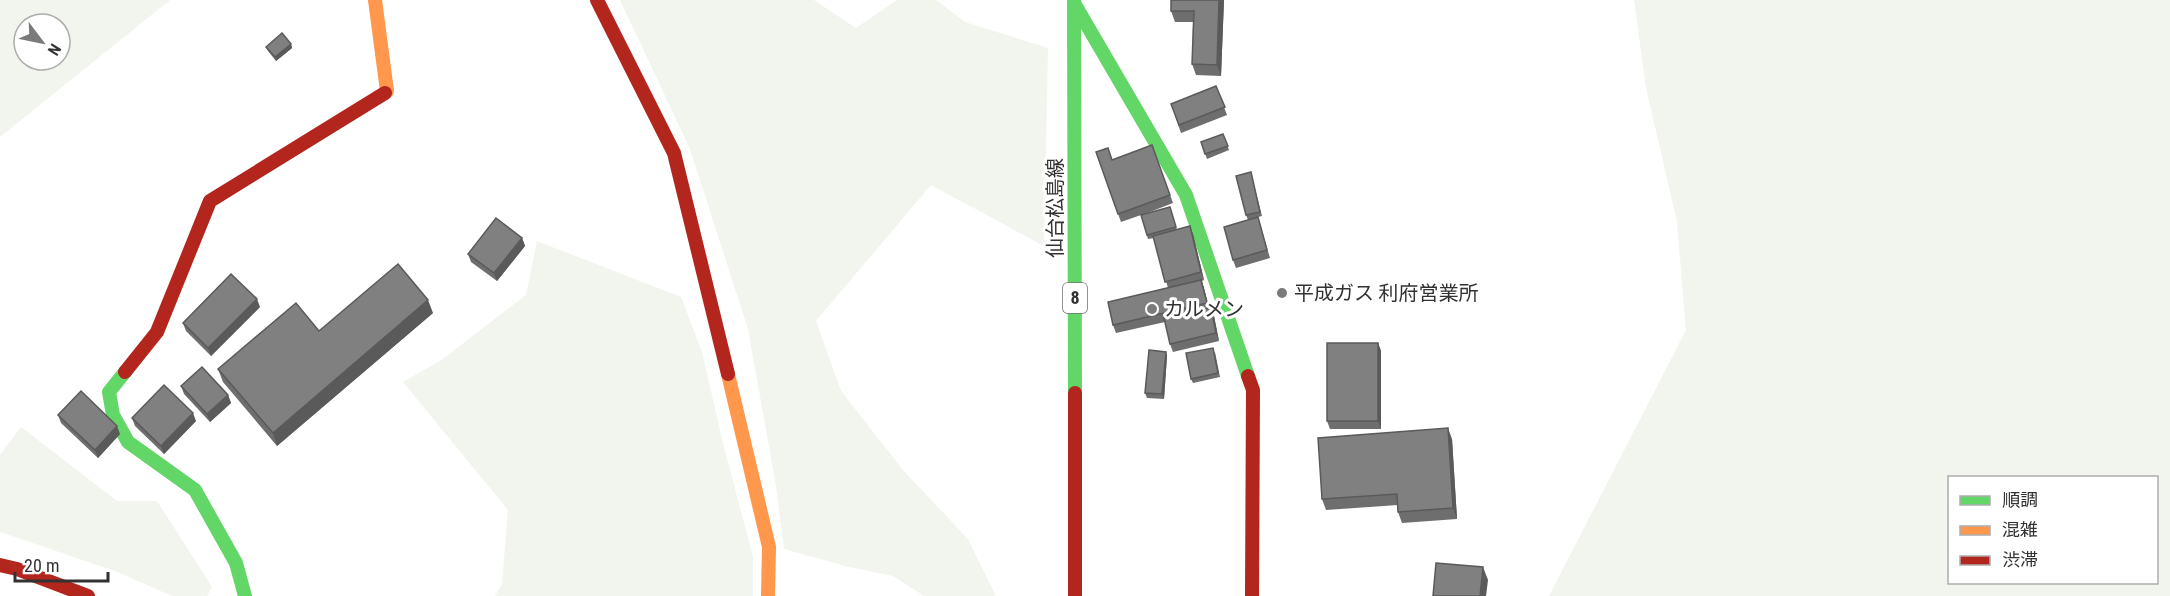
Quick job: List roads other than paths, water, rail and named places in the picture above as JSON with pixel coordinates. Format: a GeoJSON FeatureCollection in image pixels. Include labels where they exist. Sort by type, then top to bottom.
{"type":"FeatureCollection","features":[{"type":"Feature","properties":{"kind":"street"},"geometry":{"type":"LineString","coordinates":[[245,596],[236,563],[195,490],[128,442],[113,415],[109,392],[157,333],[210,201],[387,91],[375,0]]}},
{"type":"Feature","properties":{"kind":"street"},"geometry":{"type":"LineString","coordinates":[[597,0],[674,153],[769,547],[768,596]]}},
{"type":"Feature","properties":{"kind":"street"},"geometry":{"type":"LineString","coordinates":[[1074,2],[1186,195],[1253,390],[1252,596]]}},
{"type":"Feature","properties":{"kind":"street","name":"仙台松島線"},"geometry":{"type":"LineString","coordinates":[[1074,2],[1075,596]]}},
{"type":"Feature","properties":{"kind":"street"},"geometry":{"type":"LineString","coordinates":[[0,565],[88,596]]}},
{"type":"Feature","properties":{"kind":"place","name":"平成ガス 利府営業所"},"geometry":{"type":"Point","coordinates":[1282,293]}},
{"type":"Feature","properties":{"kind":"place","name":"カルメン"},"geometry":{"type":"Point","coordinates":[1152,309]}}]}
